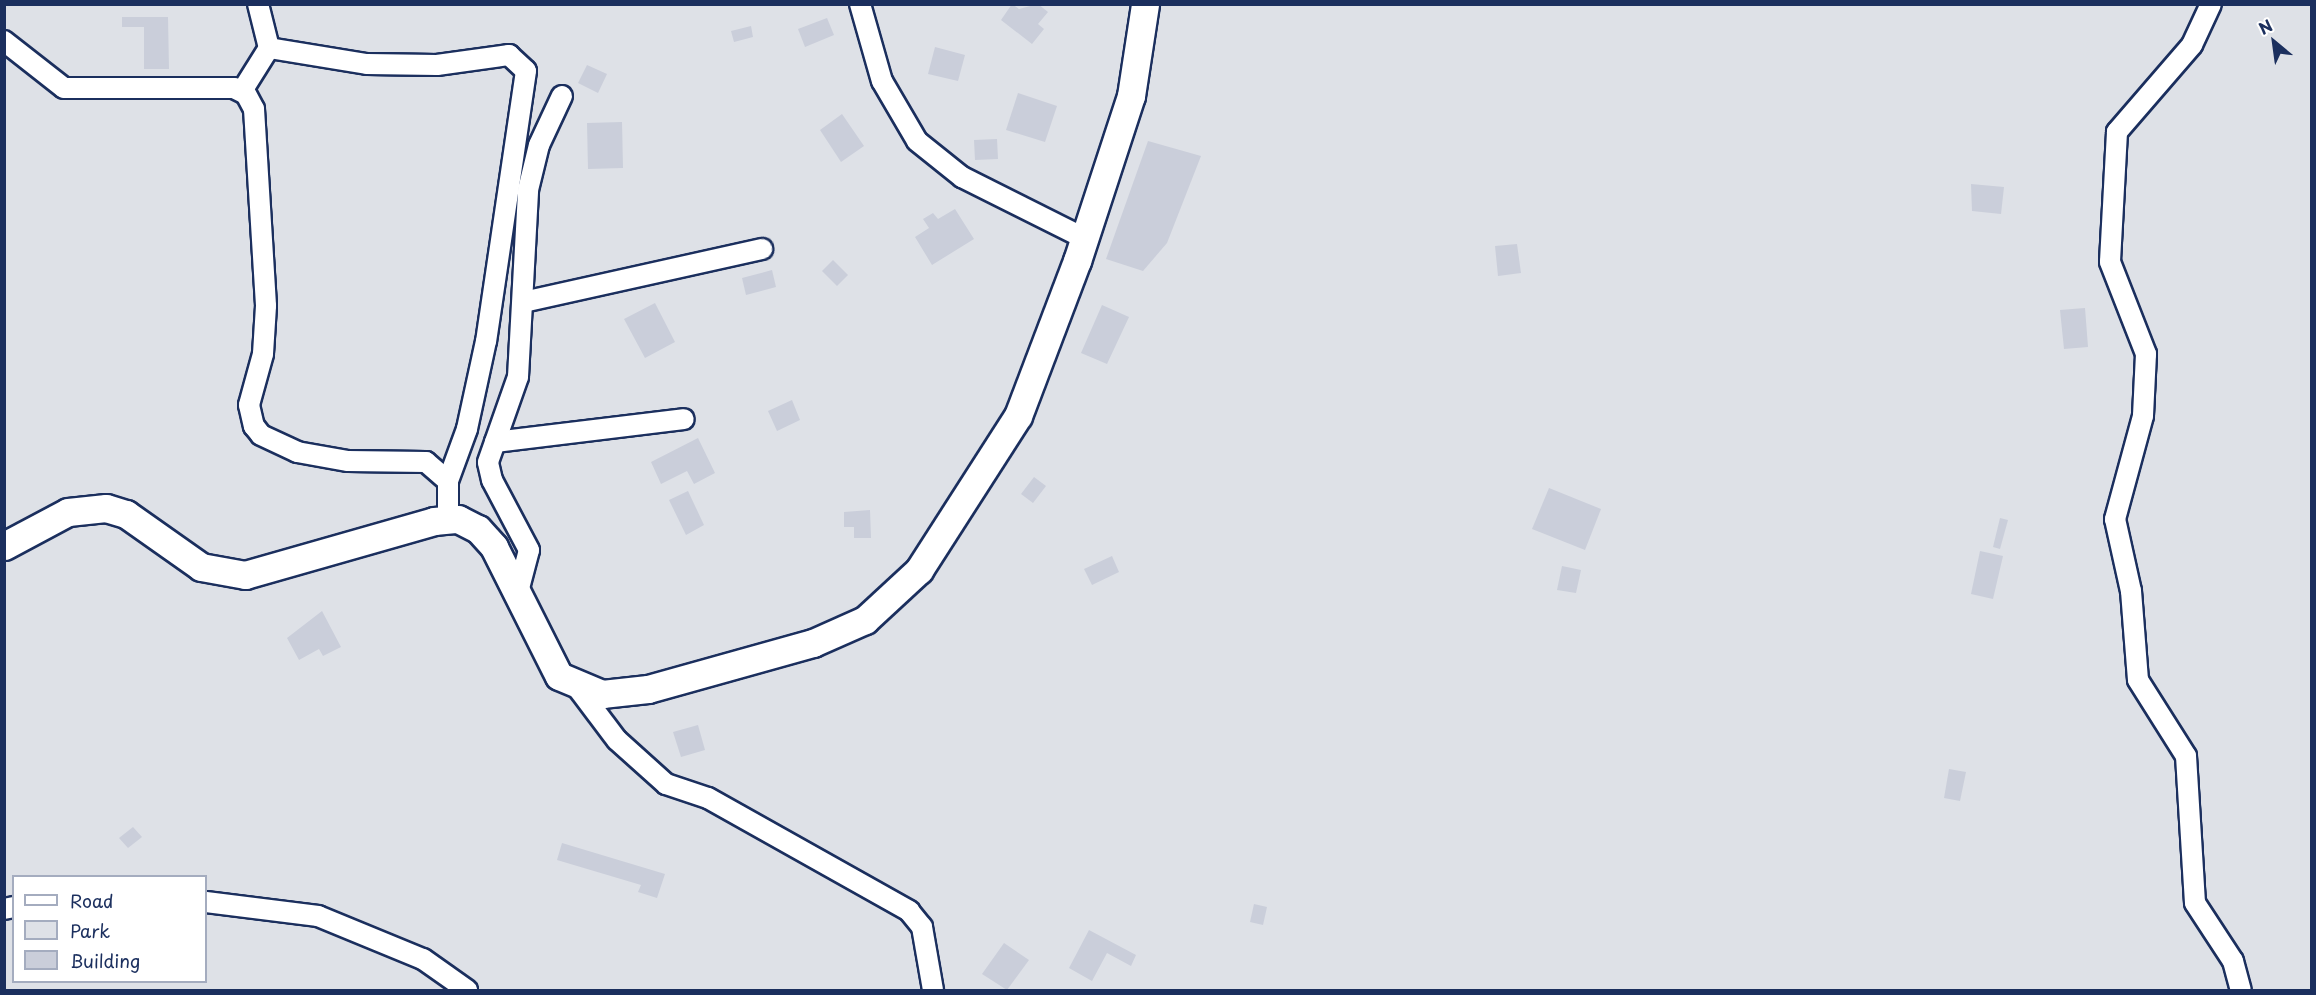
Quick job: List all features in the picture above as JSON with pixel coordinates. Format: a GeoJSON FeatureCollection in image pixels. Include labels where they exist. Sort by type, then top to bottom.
{"type":"FeatureCollection","features":[{"type":"Feature","properties":{"kind":"main road"},"geometry":{"type":"LineString","coordinates":[[4,546],[68,512],[106,508],[126,514],[201,567],[245,575],[448,518],[478,529],[494,547],[518,592],[548,659],[559,676],[577,687],[602,694],[648,689],[813,643],[865,620],[919,570],[999,450],[1018,416],[1084,238],[1131,96],[1145,4]]}},
{"type":"Feature","properties":{"kind":"street"},"geometry":{"type":"LineString","coordinates":[[242,90],[269,48],[258,4]]}},
{"type":"Feature","properties":{"kind":"street"},"geometry":{"type":"LineString","coordinates":[[860,4],[882,81],[917,141],[962,177],[1084,238]]}},
{"type":"Feature","properties":{"kind":"street"},"geometry":{"type":"LineString","coordinates":[[2211,4],[2192,45],[2117,132],[2110,262],[2146,354],[2143,416],[2115,519],[2131,591],[2138,680],[2186,756],[2196,903],[2233,961],[2241,990]]}},
{"type":"Feature","properties":{"kind":"street"},"geometry":{"type":"LineString","coordinates":[[4,41],[64,88],[242,90]]}},
{"type":"Feature","properties":{"kind":"street"},"geometry":{"type":"LineString","coordinates":[[269,48],[367,64],[437,65],[509,55],[526,71],[486,341],[467,429],[448,481],[448,518]]}},
{"type":"Feature","properties":{"kind":"street"},"geometry":{"type":"LineString","coordinates":[[242,90],[254,109],[266,306],[263,354],[249,405],[254,426],[261,435],[297,452],[348,461],[426,462],[448,481]]}},
{"type":"Feature","properties":{"kind":"street"},"geometry":{"type":"LineString","coordinates":[[518,592],[529,550],[492,480],[488,462],[518,377],[528,190],[539,145],[562,96]]}},
{"type":"Feature","properties":{"kind":"street"},"geometry":{"type":"LineString","coordinates":[[523,302],[762,249]]}},
{"type":"Feature","properties":{"kind":"street"},"geometry":{"type":"LineString","coordinates":[[495,442],[684,419]]}},
{"type":"Feature","properties":{"kind":"street"},"geometry":{"type":"LineString","coordinates":[[577,687],[617,740],[666,784],[708,798],[909,911],[922,927],[933,990]]}},
{"type":"Feature","properties":{"kind":"street"},"geometry":{"type":"LineString","coordinates":[[207,902],[318,916],[423,959],[467,990]]}},
{"type":"Feature","properties":{"kind":"green space"},"geometry":{"type":"Polygon","coordinates":[[[5,5],[2311,5],[2311,990],[5,990],[5,5]]]}},
{"type":"Feature","properties":{"kind":"building"},"geometry":{"type":"Polygon","coordinates":[[[1012,4],[1019,9],[1038,4],[1048,12],[1038,24],[1044,29],[1032,44],[1001,20],[1012,4]]]}},
{"type":"Feature","properties":{"kind":"building"},"geometry":{"type":"Polygon","coordinates":[[[122,17],[168,17],[169,69],[144,69],[144,27],[122,27],[122,17]]]}},
{"type":"Feature","properties":{"kind":"building"},"geometry":{"type":"Polygon","coordinates":[[[827,18],[834,35],[805,47],[798,29],[827,18]]]}},
{"type":"Feature","properties":{"kind":"building"},"geometry":{"type":"Polygon","coordinates":[[[751,26],[753,37],[734,42],[731,31],[751,26]]]}},
{"type":"Feature","properties":{"kind":"building"},"geometry":{"type":"Polygon","coordinates":[[[935,47],[965,55],[958,81],[928,74],[935,47]]]}},
{"type":"Feature","properties":{"kind":"building"},"geometry":{"type":"Polygon","coordinates":[[[587,65],[607,74],[598,93],[578,83],[587,65]]]}},
{"type":"Feature","properties":{"kind":"building"},"geometry":{"type":"Polygon","coordinates":[[[1018,93],[1057,106],[1045,142],[1006,130],[1018,93]]]}},
{"type":"Feature","properties":{"kind":"building"},"geometry":{"type":"Polygon","coordinates":[[[842,114],[864,146],[841,162],[820,130],[842,114]]]}},
{"type":"Feature","properties":{"kind":"building"},"geometry":{"type":"Polygon","coordinates":[[[622,122],[623,168],[588,169],[587,123],[622,122]]]}},
{"type":"Feature","properties":{"kind":"building"},"geometry":{"type":"Polygon","coordinates":[[[997,139],[998,159],[975,160],[974,140],[997,139]]]}},
{"type":"Feature","properties":{"kind":"building"},"geometry":{"type":"Polygon","coordinates":[[[1148,141],[1201,156],[1167,243],[1143,271],[1106,259],[1148,141]]]}},
{"type":"Feature","properties":{"kind":"building"},"geometry":{"type":"Polygon","coordinates":[[[1971,184],[2004,187],[2001,214],[1972,211],[1971,184]]]}},
{"type":"Feature","properties":{"kind":"building"},"geometry":{"type":"Polygon","coordinates":[[[955,209],[974,239],[932,265],[915,237],[929,228],[923,219],[933,213],[938,219],[955,209]]]}},
{"type":"Feature","properties":{"kind":"building"},"geometry":{"type":"Polygon","coordinates":[[[1517,244],[1521,273],[1498,276],[1495,246],[1517,244]]]}},
{"type":"Feature","properties":{"kind":"building"},"geometry":{"type":"Polygon","coordinates":[[[833,260],[848,275],[837,286],[822,271],[833,260]]]}},
{"type":"Feature","properties":{"kind":"building"},"geometry":{"type":"Polygon","coordinates":[[[772,270],[776,287],[746,295],[742,278],[772,270]]]}},
{"type":"Feature","properties":{"kind":"building"},"geometry":{"type":"Polygon","coordinates":[[[655,303],[675,342],[645,358],[624,319],[655,303]]]}},
{"type":"Feature","properties":{"kind":"building"},"geometry":{"type":"Polygon","coordinates":[[[1102,305],[1129,317],[1107,364],[1081,353],[1102,305]]]}},
{"type":"Feature","properties":{"kind":"building"},"geometry":{"type":"Polygon","coordinates":[[[2085,308],[2088,347],[2064,349],[2060,310],[2085,308]]]}},
{"type":"Feature","properties":{"kind":"building"},"geometry":{"type":"Polygon","coordinates":[[[792,400],[800,420],[777,431],[768,411],[792,400]]]}},
{"type":"Feature","properties":{"kind":"building"},"geometry":{"type":"Polygon","coordinates":[[[698,438],[715,473],[694,484],[687,471],[661,484],[651,462],[698,438]]]}},
{"type":"Feature","properties":{"kind":"building"},"geometry":{"type":"Polygon","coordinates":[[[1034,477],[1046,486],[1033,503],[1021,494],[1034,477]]]}},
{"type":"Feature","properties":{"kind":"building"},"geometry":{"type":"Polygon","coordinates":[[[1549,488],[1601,509],[1585,550],[1532,529],[1549,488]]]}},
{"type":"Feature","properties":{"kind":"building"},"geometry":{"type":"Polygon","coordinates":[[[688,491],[704,525],[686,535],[669,500],[688,491]]]}},
{"type":"Feature","properties":{"kind":"building"},"geometry":{"type":"Polygon","coordinates":[[[870,510],[871,538],[854,538],[854,527],[844,527],[844,512],[870,510]]]}},
{"type":"Feature","properties":{"kind":"building"},"geometry":{"type":"Polygon","coordinates":[[[2000,518],[2008,520],[2000,549],[1993,547],[2000,518]]]}},
{"type":"Feature","properties":{"kind":"building"},"geometry":{"type":"Polygon","coordinates":[[[1980,551],[2003,556],[1993,599],[1971,594],[1980,551]]]}},
{"type":"Feature","properties":{"kind":"building"},"geometry":{"type":"Polygon","coordinates":[[[1112,556],[1119,572],[1092,585],[1084,569],[1112,556]]]}},
{"type":"Feature","properties":{"kind":"building"},"geometry":{"type":"Polygon","coordinates":[[[1562,566],[1581,570],[1576,593],[1557,590],[1562,566]]]}},
{"type":"Feature","properties":{"kind":"building"},"geometry":{"type":"Polygon","coordinates":[[[322,611],[341,647],[323,656],[319,649],[299,660],[287,638],[322,611]]]}},
{"type":"Feature","properties":{"kind":"building"},"geometry":{"type":"Polygon","coordinates":[[[698,725],[705,750],[681,757],[673,732],[698,725]]]}},
{"type":"Feature","properties":{"kind":"building"},"geometry":{"type":"Polygon","coordinates":[[[1949,769],[1966,772],[1960,801],[1944,798],[1949,769]]]}},
{"type":"Feature","properties":{"kind":"building"},"geometry":{"type":"Polygon","coordinates":[[[133,827],[142,837],[128,848],[119,838],[133,827]]]}},
{"type":"Feature","properties":{"kind":"building"},"geometry":{"type":"Polygon","coordinates":[[[562,843],[665,874],[657,898],[638,892],[641,885],[557,860],[562,843]]]}},
{"type":"Feature","properties":{"kind":"building"},"geometry":{"type":"Polygon","coordinates":[[[1254,904],[1267,907],[1263,925],[1250,922],[1254,904]]]}},
{"type":"Feature","properties":{"kind":"building"},"geometry":{"type":"Polygon","coordinates":[[[1089,930],[1136,955],[1131,966],[1107,953],[1092,981],[1069,968],[1089,930]]]}},
{"type":"Feature","properties":{"kind":"building"},"geometry":{"type":"Polygon","coordinates":[[[1004,943],[1029,960],[1007,990],[982,974],[1004,943]]]}}]}
